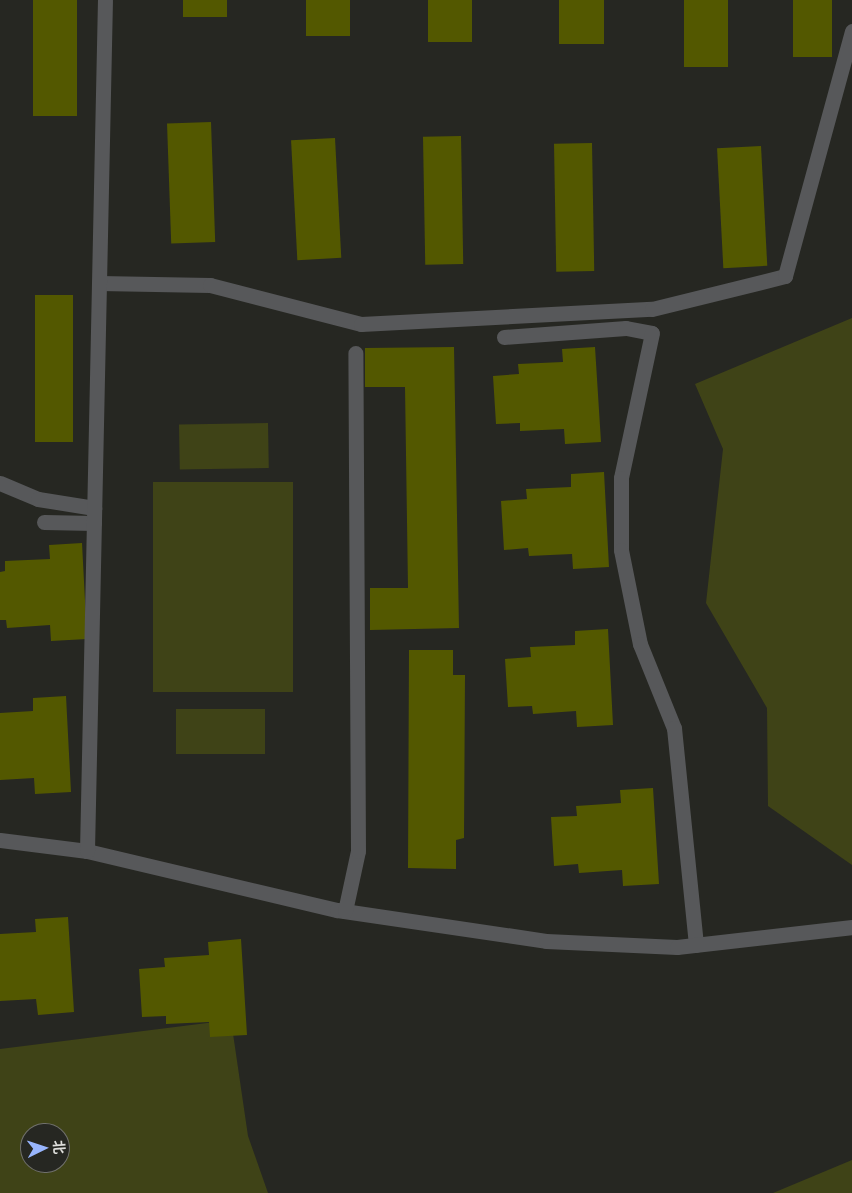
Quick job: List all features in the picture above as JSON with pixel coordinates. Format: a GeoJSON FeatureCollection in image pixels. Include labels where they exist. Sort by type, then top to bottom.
{"type":"FeatureCollection","features":[{"type":"Feature","properties":{"kind":"street"},"geometry":{"type":"LineString","coordinates":[[87,851],[105,0]]}},
{"type":"Feature","properties":{"kind":"street"},"geometry":{"type":"LineString","coordinates":[[99,283],[210,285],[361,324],[652,309],[785,276],[852,31]]}},
{"type":"Feature","properties":{"kind":"street"},"geometry":{"type":"LineString","coordinates":[[504,337],[626,328],[652,333],[621,478],[621,550],[640,644],[674,728],[696,945]]}},
{"type":"Feature","properties":{"kind":"street"},"geometry":{"type":"LineString","coordinates":[[346,911],[358,851],[354,353]]}},
{"type":"Feature","properties":{"kind":"street"},"geometry":{"type":"LineString","coordinates":[[0,483],[38,499],[94,508]]}},
{"type":"Feature","properties":{"kind":"street"},"geometry":{"type":"LineString","coordinates":[[44,522],[94,523]]}},
{"type":"Feature","properties":{"kind":"street"},"geometry":{"type":"LineString","coordinates":[[0,840],[87,851],[346,911],[546,941],[696,945],[852,926]]}},
{"type":"Feature","properties":{"kind":"green space"},"geometry":{"type":"Polygon","coordinates":[[[852,318],[852,865],[768,806],[767,708],[706,603],[723,449],[695,384],[852,318]]]}},
{"type":"Feature","properties":{"kind":"green space"},"geometry":{"type":"Polygon","coordinates":[[[268,423],[269,468],[180,470],[179,425],[268,423]]]}},
{"type":"Feature","properties":{"kind":"green space"},"geometry":{"type":"Polygon","coordinates":[[[153,482],[293,482],[293,692],[153,692],[153,482]]]}},
{"type":"Feature","properties":{"kind":"green space"},"geometry":{"type":"Polygon","coordinates":[[[176,709],[265,709],[265,754],[176,754],[176,709]]]}},
{"type":"Feature","properties":{"kind":"green space"},"geometry":{"type":"Polygon","coordinates":[[[231,1020],[248,1136],[268,1193],[0,1193],[0,1049],[231,1020]]]}},
{"type":"Feature","properties":{"kind":"green space"},"geometry":{"type":"Polygon","coordinates":[[[852,1160],[852,1193],[773,1193],[852,1160]]]}},
{"type":"Feature","properties":{"kind":"building"},"geometry":{"type":"Polygon","coordinates":[[[33,0],[77,0],[77,116],[33,116],[33,0]]]}},
{"type":"Feature","properties":{"kind":"building"},"geometry":{"type":"Polygon","coordinates":[[[183,0],[227,0],[227,17],[183,17],[183,0]]]}},
{"type":"Feature","properties":{"kind":"building"},"geometry":{"type":"Polygon","coordinates":[[[306,0],[350,0],[350,36],[306,36],[306,0]]]}},
{"type":"Feature","properties":{"kind":"building"},"geometry":{"type":"Polygon","coordinates":[[[428,0],[472,0],[472,42],[428,42],[428,0]]]}},
{"type":"Feature","properties":{"kind":"building"},"geometry":{"type":"Polygon","coordinates":[[[559,0],[604,0],[604,44],[559,44],[559,0]]]}},
{"type":"Feature","properties":{"kind":"building"},"geometry":{"type":"Polygon","coordinates":[[[684,0],[728,0],[728,67],[684,67],[684,0]]]}},
{"type":"Feature","properties":{"kind":"building"},"geometry":{"type":"Polygon","coordinates":[[[793,0],[832,0],[832,57],[793,57],[793,0]]]}},
{"type":"Feature","properties":{"kind":"building"},"geometry":{"type":"Polygon","coordinates":[[[211,122],[215,242],[171,243],[167,124],[211,122]]]}},
{"type":"Feature","properties":{"kind":"building"},"geometry":{"type":"Polygon","coordinates":[[[461,136],[463,264],[425,265],[423,137],[461,136]]]}},
{"type":"Feature","properties":{"kind":"building"},"geometry":{"type":"Polygon","coordinates":[[[335,138],[341,258],[297,260],[291,140],[335,138]]]}},
{"type":"Feature","properties":{"kind":"building"},"geometry":{"type":"Polygon","coordinates":[[[592,143],[594,271],[556,272],[554,144],[592,143]]]}},
{"type":"Feature","properties":{"kind":"building"},"geometry":{"type":"Polygon","coordinates":[[[761,146],[767,266],[723,268],[717,148],[761,146]]]}},
{"type":"Feature","properties":{"kind":"building"},"geometry":{"type":"Polygon","coordinates":[[[35,295],[73,295],[73,442],[35,442],[35,295]]]}},
{"type":"Feature","properties":{"kind":"building"},"geometry":{"type":"Polygon","coordinates":[[[454,347],[459,628],[370,630],[370,588],[408,588],[405,387],[365,387],[365,348],[454,347]]]}},
{"type":"Feature","properties":{"kind":"building"},"geometry":{"type":"Polygon","coordinates":[[[595,347],[601,442],[565,444],[564,429],[520,431],[520,423],[496,424],[493,376],[519,374],[518,364],[563,362],[562,349],[595,347]]]}},
{"type":"Feature","properties":{"kind":"building"},"geometry":{"type":"Polygon","coordinates":[[[604,472],[609,567],[573,569],[572,554],[529,556],[528,548],[504,550],[501,501],[527,499],[526,489],[571,487],[571,474],[604,472]]]}},
{"type":"Feature","properties":{"kind":"building"},"geometry":{"type":"Polygon","coordinates":[[[82,543],[87,639],[51,641],[50,625],[7,628],[6,620],[0,620],[0,572],[5,571],[5,561],[50,559],[49,545],[82,543]]]}},
{"type":"Feature","properties":{"kind":"building"},"geometry":{"type":"Polygon","coordinates":[[[608,629],[613,725],[577,727],[576,711],[533,714],[532,706],[508,707],[505,659],[531,657],[530,647],[575,645],[575,631],[608,629]]]}},
{"type":"Feature","properties":{"kind":"building"},"geometry":{"type":"Polygon","coordinates":[[[409,650],[453,650],[453,675],[465,675],[464,838],[456,840],[456,869],[408,868],[409,650]]]}},
{"type":"Feature","properties":{"kind":"building"},"geometry":{"type":"Polygon","coordinates":[[[66,696],[71,792],[35,794],[34,778],[0,780],[0,713],[33,711],[33,698],[66,696]]]}},
{"type":"Feature","properties":{"kind":"building"},"geometry":{"type":"Polygon","coordinates":[[[653,788],[659,884],[623,886],[622,870],[579,873],[578,864],[554,866],[551,817],[577,816],[576,806],[621,803],[620,790],[653,788]]]}},
{"type":"Feature","properties":{"kind":"building"},"geometry":{"type":"Polygon","coordinates":[[[68,917],[74,1012],[38,1015],[36,999],[0,1001],[0,934],[36,932],[35,919],[68,917]]]}},
{"type":"Feature","properties":{"kind":"building"},"geometry":{"type":"Polygon","coordinates":[[[241,939],[247,1035],[210,1037],[209,1022],[166,1024],[166,1016],[142,1017],[139,969],[165,967],[164,958],[209,955],[208,942],[241,939]]]}}]}
